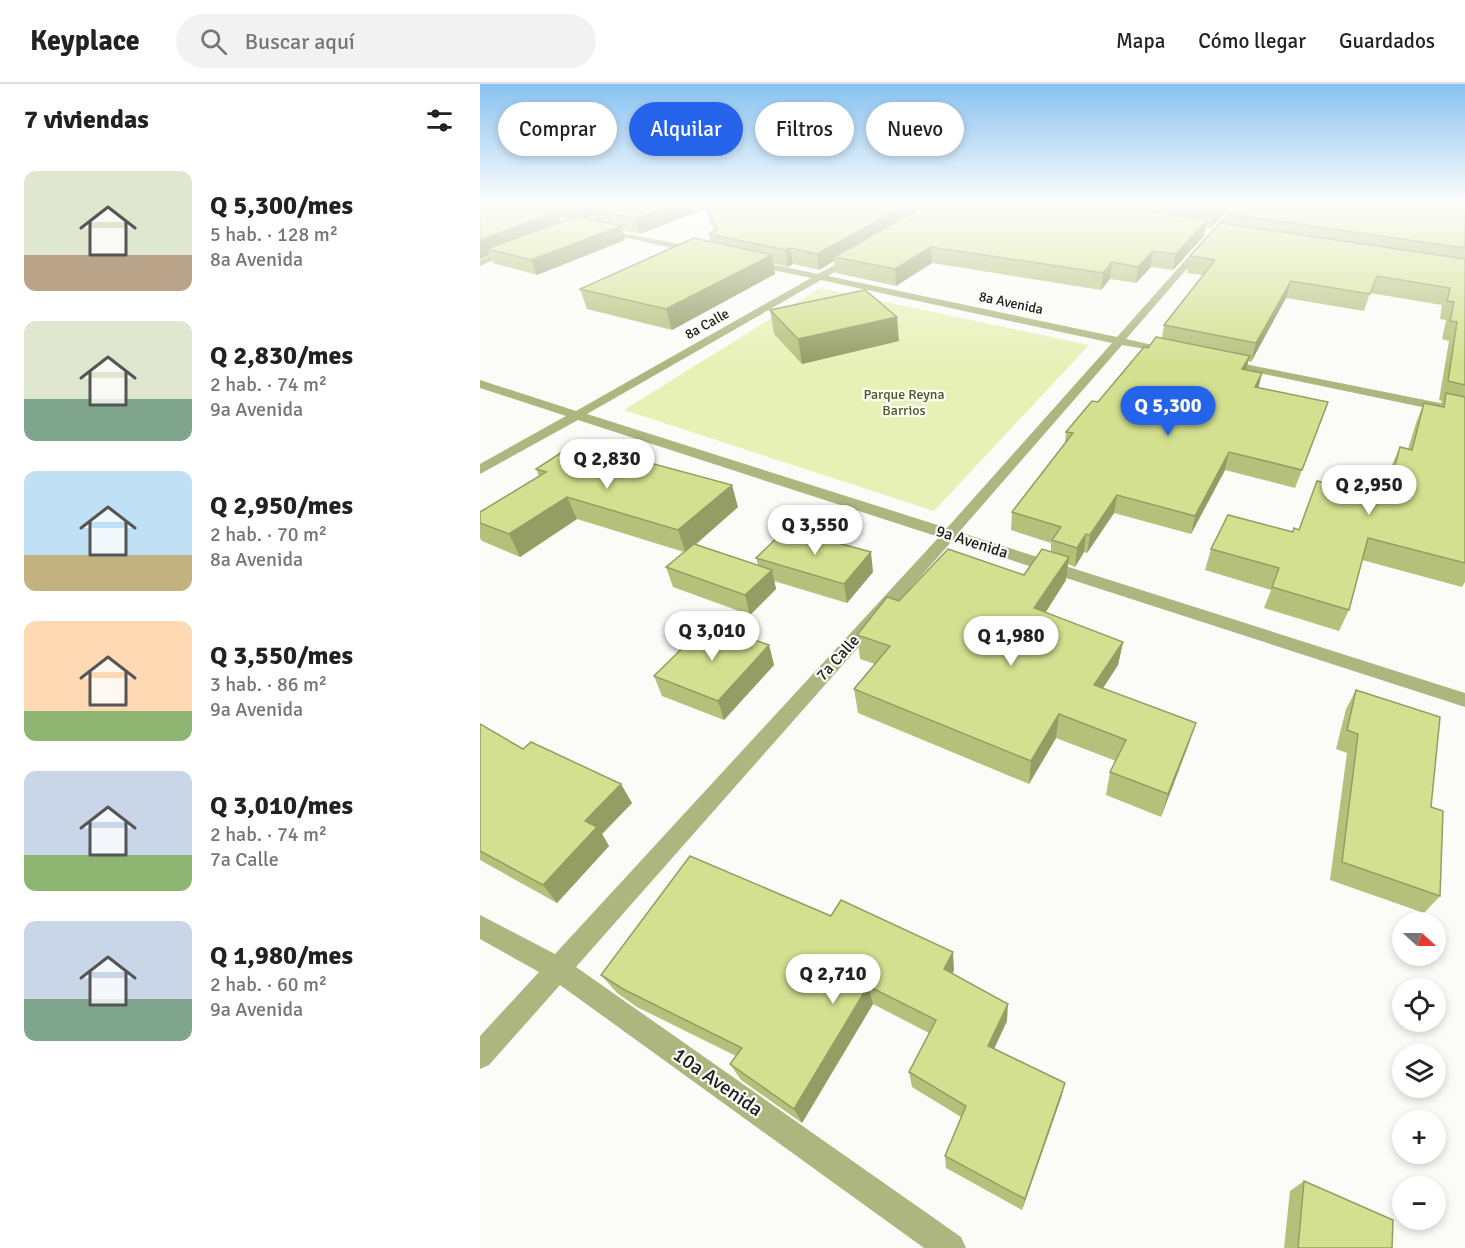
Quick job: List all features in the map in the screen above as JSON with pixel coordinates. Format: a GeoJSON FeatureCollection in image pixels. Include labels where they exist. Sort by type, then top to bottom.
{"type":"FeatureCollection","features":[{"type":"Feature","properties":{"kind":"street","name":"8a Calle"},"geometry":{"type":"LineString","coordinates":[[480,470],[854,257]]}},
{"type":"Feature","properties":{"kind":"street","name":"7a Calle"},"geometry":{"type":"LineString","coordinates":[[480,1056],[560,970],[949,535],[1192,257]]}},
{"type":"Feature","properties":{"kind":"street","name":"8a Avenida"},"geometry":{"type":"LineString","coordinates":[[739,260],[1187,355]]}},
{"type":"Feature","properties":{"kind":"street"},"geometry":{"type":"LineString","coordinates":[[1210,360],[1465,412]]}},
{"type":"Feature","properties":{"kind":"street","name":"9a Avenida"},"geometry":{"type":"LineString","coordinates":[[480,384],[1465,700]]}},
{"type":"Feature","properties":{"kind":"street","name":"10a Avenida"},"geometry":{"type":"LineString","coordinates":[[480,926],[560,970],[950,1248]]}},
{"type":"Feature","properties":{"kind":"green space","name":"Parque Reyna Barrios"},"geometry":{"type":"Polygon","coordinates":[[[820,288],[1089,345],[934,511],[624,410],[820,288]]]}},
{"type":"Feature","properties":{"kind":"building"},"geometry":{"type":"Polygon","coordinates":[[[520,257],[538,257],[531,260],[520,257]]]}},
{"type":"Feature","properties":{"kind":"building"},"geometry":{"type":"Polygon","coordinates":[[[651,257],[767,257],[666,309],[580,289],[651,257]]]}},
{"type":"Feature","properties":{"kind":"building"},"geometry":{"type":"Polygon","coordinates":[[[836,257],[914,257],[895,269],[836,257]]]}},
{"type":"Feature","properties":{"kind":"building"},"geometry":{"type":"Polygon","coordinates":[[[999,257],[1147,257],[1138,267],[1112,262],[1103,273],[999,257]]]}},
{"type":"Feature","properties":{"kind":"building"},"geometry":{"type":"Polygon","coordinates":[[[1198,257],[1465,259],[1465,385],[1448,381],[1457,322],[1450,321],[1454,302],[1447,301],[1450,288],[1377,276],[1370,294],[1291,281],[1256,343],[1164,325],[1215,260],[1198,257]]]}},
{"type":"Feature","properties":{"kind":"building"},"geometry":{"type":"Polygon","coordinates":[[[865,290],[897,317],[798,339],[770,310],[865,290]]]}},
{"type":"Feature","properties":{"kind":"building"},"geometry":{"type":"Polygon","coordinates":[[[1156,337],[1250,356],[1242,369],[1262,373],[1255,387],[1328,402],[1302,470],[1229,452],[1195,516],[1117,495],[1090,535],[1086,534],[1077,548],[1052,540],[1061,527],[1012,512],[1073,433],[1066,432],[1092,401],[1098,402],[1144,347],[1148,348],[1156,337]]]}},
{"type":"Feature","properties":{"kind":"building"},"geometry":{"type":"Polygon","coordinates":[[[1446,393],[1465,397],[1465,563],[1368,538],[1349,610],[1272,587],[1279,568],[1211,549],[1228,515],[1293,532],[1294,528],[1299,530],[1317,481],[1386,499],[1400,447],[1412,450],[1424,403],[1444,407],[1446,393]]]}},
{"type":"Feature","properties":{"kind":"building"},"geometry":{"type":"Polygon","coordinates":[[[576,443],[732,485],[678,530],[567,497],[509,534],[480,523],[480,512],[546,472],[536,469],[576,443]]]}},
{"type":"Feature","properties":{"kind":"building"},"geometry":{"type":"Polygon","coordinates":[[[786,529],[871,552],[844,584],[756,558],[786,529]]]}},
{"type":"Feature","properties":{"kind":"building"},"geometry":{"type":"Polygon","coordinates":[[[694,544],[772,570],[745,595],[666,567],[694,544]]]}},
{"type":"Feature","properties":{"kind":"building"},"geometry":{"type":"Polygon","coordinates":[[[948,549],[1024,575],[1042,549],[1069,557],[1034,608],[1123,642],[1094,685],[1196,723],[1168,794],[1110,772],[1126,740],[1059,714],[1031,761],[854,689],[890,646],[857,635],[887,597],[899,601],[948,549]]]}},
{"type":"Feature","properties":{"kind":"building"},"geometry":{"type":"Polygon","coordinates":[[[707,624],[769,645],[718,701],[654,676],[707,624]]]}},
{"type":"Feature","properties":{"kind":"building"},"geometry":{"type":"Polygon","coordinates":[[[1356,690],[1440,717],[1431,807],[1443,811],[1440,896],[1342,862],[1358,734],[1347,730],[1356,690]]]}},
{"type":"Feature","properties":{"kind":"building"},"geometry":{"type":"Polygon","coordinates":[[[480,724],[523,749],[531,742],[621,784],[585,821],[597,827],[543,885],[480,851],[480,724]]]}},
{"type":"Feature","properties":{"kind":"building"},"geometry":{"type":"Polygon","coordinates":[[[690,856],[831,916],[841,900],[953,952],[944,969],[1008,1004],[988,1046],[1065,1083],[1025,1199],[945,1156],[966,1106],[909,1072],[936,1020],[868,986],[794,1109],[730,1064],[742,1048],[623,989],[601,975],[690,856]]]}},
{"type":"Feature","properties":{"kind":"building"},"geometry":{"type":"Polygon","coordinates":[[[1304,1181],[1392,1220],[1392,1248],[1298,1248],[1304,1181]]]}}]}
